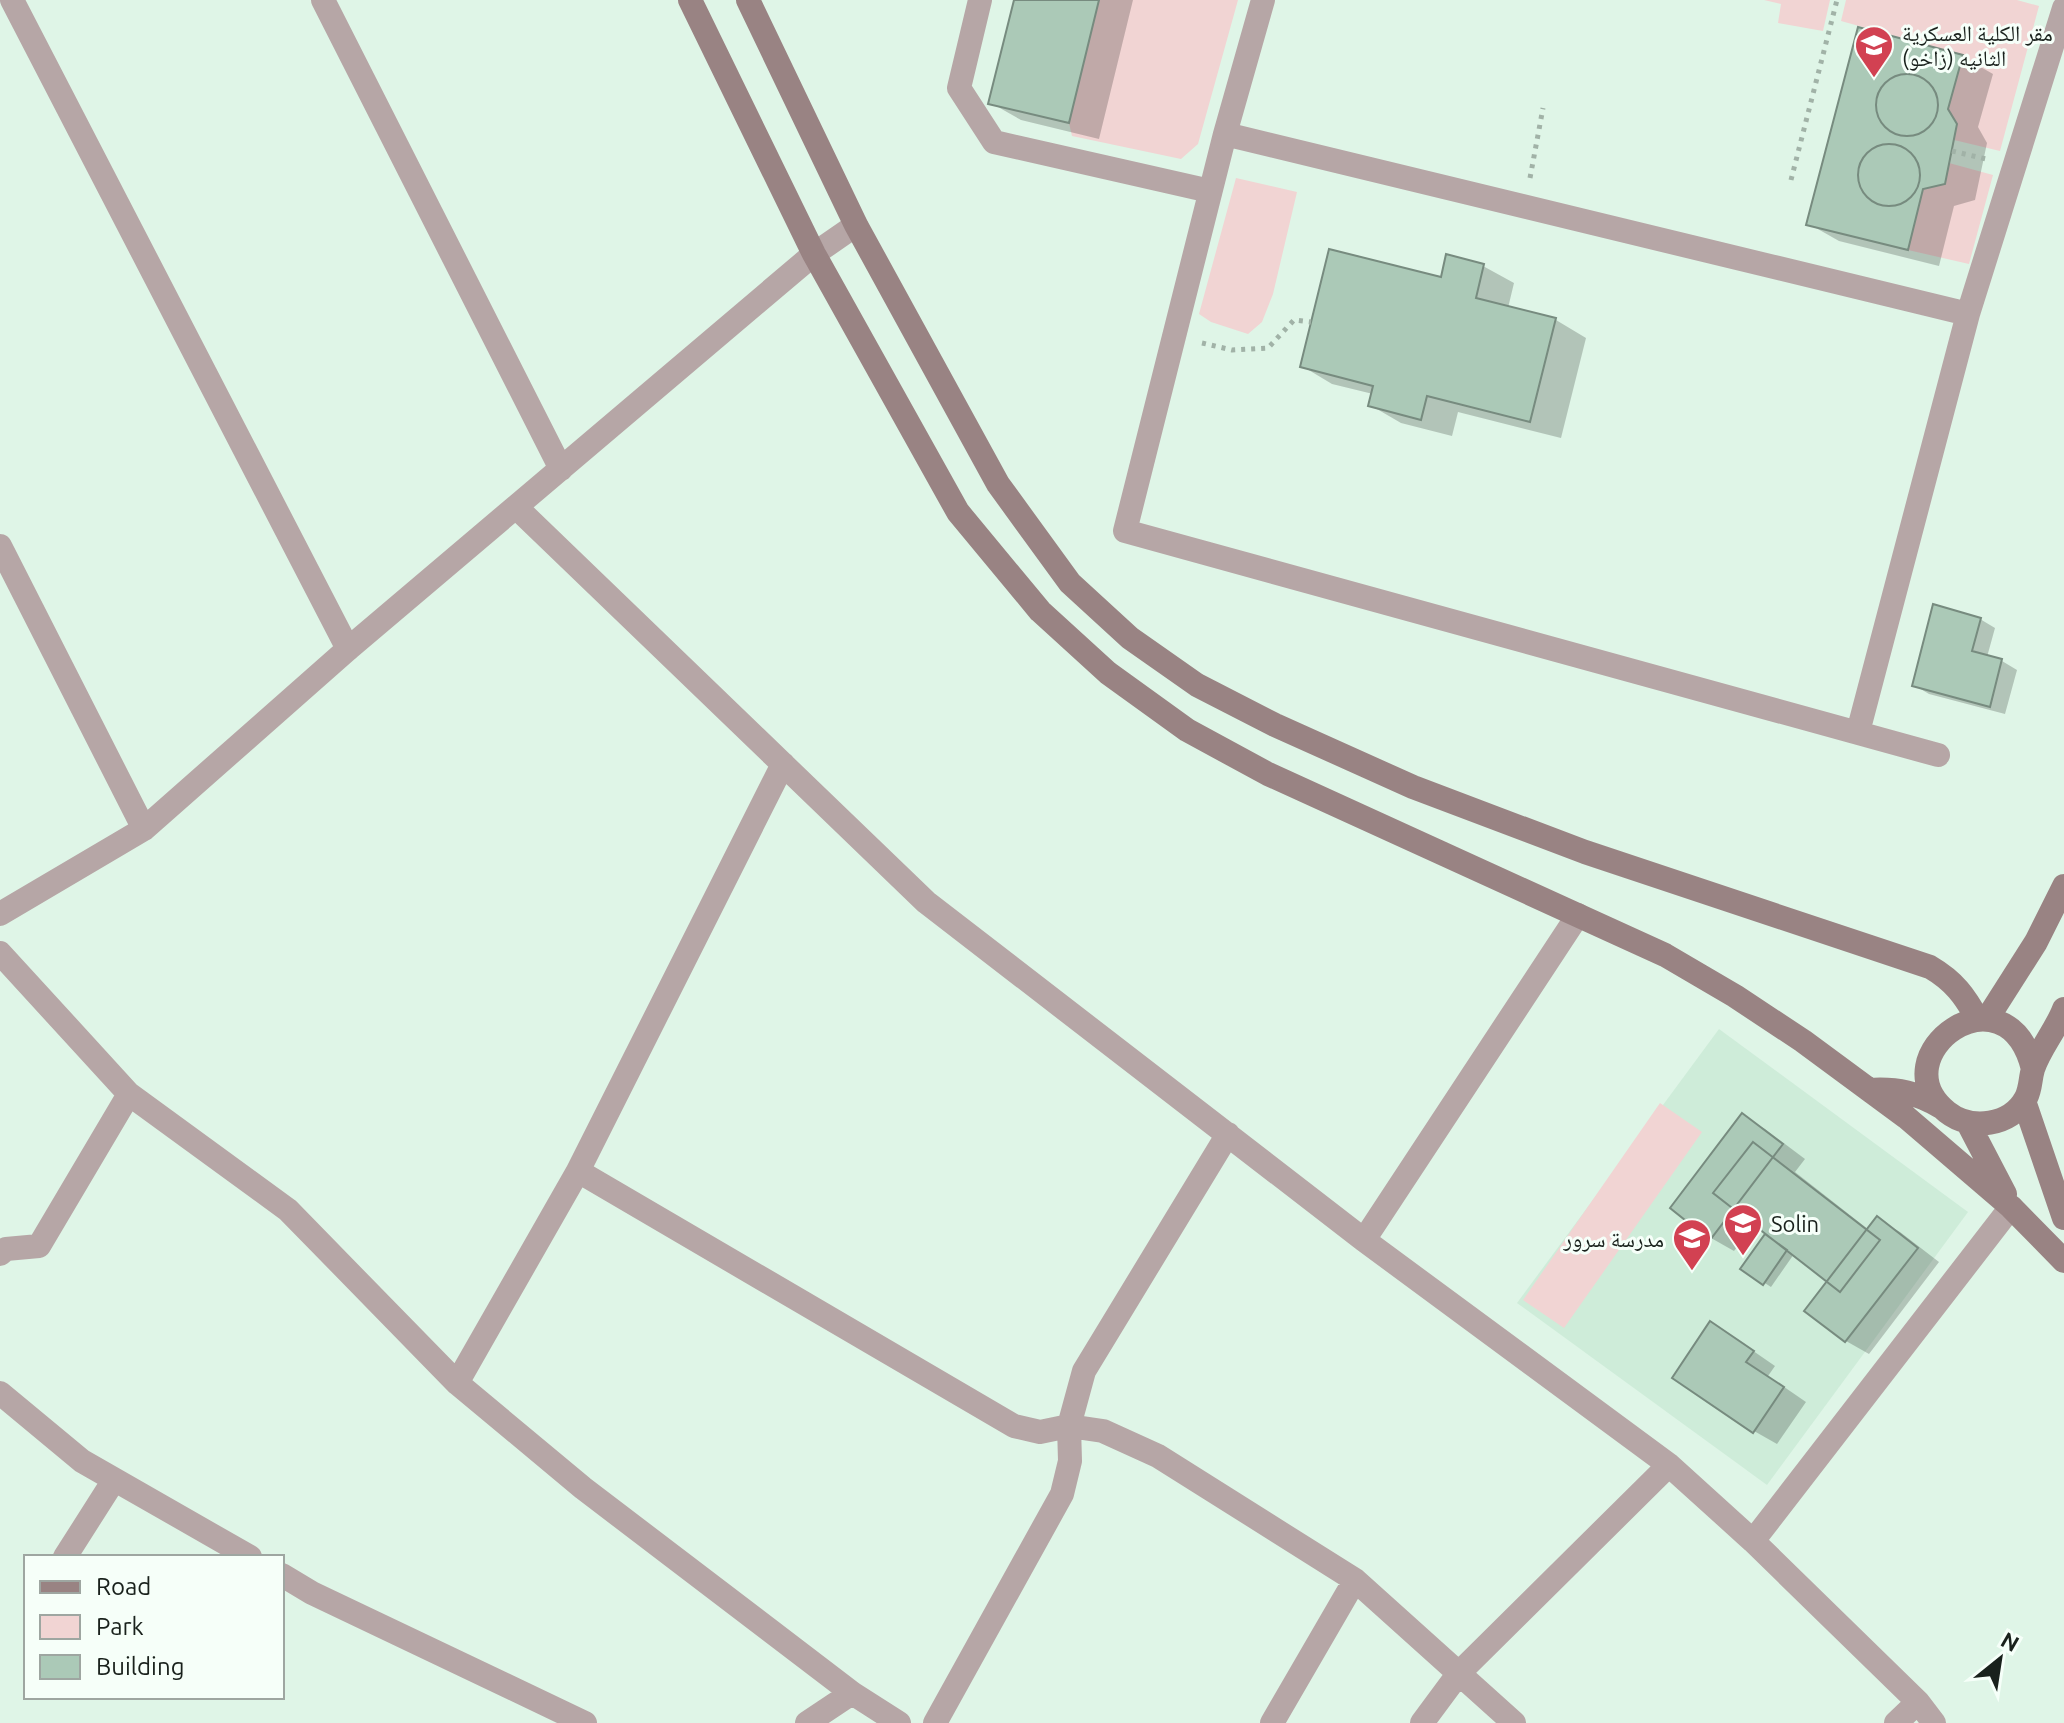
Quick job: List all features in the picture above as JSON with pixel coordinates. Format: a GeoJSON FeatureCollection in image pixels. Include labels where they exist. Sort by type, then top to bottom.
{"type":"FeatureCollection","features":[{"type":"Feature","properties":{"kind":"main road"},"geometry":{"type":"LineString","coordinates":[[690,0],[814,254],[958,512],[1040,611],[1108,673],[1187,730],[1268,774],[1665,955],[1724,989],[1803,1041],[1941,1146],[2011,1207],[2064,1261]]}},
{"type":"Feature","properties":{"kind":"main road"},"geometry":{"type":"LineString","coordinates":[[748,0],[856,225],[998,484],[1070,583],[1130,638],[1197,685],[1275,725],[1413,787],[1585,852],[1930,967],[1949,978],[1983,1019]]}},
{"type":"Feature","properties":{"kind":"main road"},"geometry":{"type":"LineString","coordinates":[[1983,1019],[2036,942],[2064,886]]}},
{"type":"Feature","properties":{"kind":"main road"},"geometry":{"type":"LineString","coordinates":[[2033,1069],[2064,1009]]}},
{"type":"Feature","properties":{"kind":"main road"},"geometry":{"type":"LineString","coordinates":[[1869,1090],[1907,1091],[1925,1097],[1953,1117],[1968,1123],[1990,1124],[2009,1116],[2024,1101],[2031,1086],[2033,1069],[2029,1052],[2019,1038],[2006,1027],[1983,1019],[1964,1022],[1950,1029],[1932,1051],[1928,1081],[1941,1107]]}},
{"type":"Feature","properties":{"kind":"main road"},"geometry":{"type":"LineString","coordinates":[[2024,1101],[2064,1218]]}},
{"type":"Feature","properties":{"kind":"main road"},"geometry":{"type":"LineString","coordinates":[[1968,1123],[2011,1207]]}},
{"type":"Feature","properties":{"kind":"street"},"geometry":{"type":"LineString","coordinates":[[12,0],[348,649]]}},
{"type":"Feature","properties":{"kind":"street"},"geometry":{"type":"LineString","coordinates":[[323,0],[561,469]]}},
{"type":"Feature","properties":{"kind":"street"},"geometry":{"type":"LineString","coordinates":[[980,0],[959,88],[994,142],[1210,191]]}},
{"type":"Feature","properties":{"kind":"street"},"geometry":{"type":"LineString","coordinates":[[1263,0],[1210,191],[1125,531],[1938,755]]}},
{"type":"Feature","properties":{"kind":"street"},"geometry":{"type":"LineString","coordinates":[[1858,732],[1968,314],[2064,8]]}},
{"type":"Feature","properties":{"kind":"street"},"geometry":{"type":"LineString","coordinates":[[1225,134],[1968,314]]}},
{"type":"Feature","properties":{"kind":"street"},"geometry":{"type":"LineString","coordinates":[[0,914],[144,829],[348,649],[814,254],[856,225]]}},
{"type":"Feature","properties":{"kind":"street"},"geometry":{"type":"LineString","coordinates":[[516,507],[926,902],[1364,1240],[1669,1465],[1753,1541],[1918,1702],[1934,1723]]}},
{"type":"Feature","properties":{"kind":"street"},"geometry":{"type":"LineString","coordinates":[[0,546],[144,829]]}},
{"type":"Feature","properties":{"kind":"street"},"geometry":{"type":"LineString","coordinates":[[457,1383],[578,1171],[783,764]]}},
{"type":"Feature","properties":{"kind":"street"},"geometry":{"type":"LineString","coordinates":[[1364,1240],[1578,915]]}},
{"type":"Feature","properties":{"kind":"street"},"geometry":{"type":"LineString","coordinates":[[0,953],[129,1094],[288,1210],[457,1383],[583,1488],[852,1693],[899,1723]]}},
{"type":"Feature","properties":{"kind":"street"},"geometry":{"type":"LineString","coordinates":[[0,1254],[6,1249],[39,1246],[129,1094]]}},
{"type":"Feature","properties":{"kind":"street"},"geometry":{"type":"LineString","coordinates":[[935,1723],[1062,1494],[1070,1461],[1069,1426],[1084,1371],[1228,1134]]}},
{"type":"Feature","properties":{"kind":"street"},"geometry":{"type":"LineString","coordinates":[[578,1171],[1014,1426],[1040,1432],[1069,1426],[1103,1431],[1158,1456],[1355,1580],[1514,1723]]}},
{"type":"Feature","properties":{"kind":"street"},"geometry":{"type":"LineString","coordinates":[[1753,1541],[2011,1207]]}},
{"type":"Feature","properties":{"kind":"street"},"geometry":{"type":"LineString","coordinates":[[0,1393],[82,1461],[246,1555]]}},
{"type":"Feature","properties":{"kind":"street"},"geometry":{"type":"LineString","coordinates":[[1422,1723],[1459,1673],[1669,1465]]}},
{"type":"Feature","properties":{"kind":"street"},"geometry":{"type":"LineString","coordinates":[[66,1555],[114,1480]]}},
{"type":"Feature","properties":{"kind":"street"},"geometry":{"type":"LineString","coordinates":[[284,1576],[312,1593],[585,1723]]}},
{"type":"Feature","properties":{"kind":"street"},"geometry":{"type":"LineString","coordinates":[[1272,1723],[1355,1580]]}},
{"type":"Feature","properties":{"kind":"street"},"geometry":{"type":"LineString","coordinates":[[807,1723],[852,1693]]}},
{"type":"Feature","properties":{"kind":"street"},"geometry":{"type":"LineString","coordinates":[[1896,1723],[1918,1702]]}},
{"type":"Feature","properties":{"kind":"path"},"geometry":{"type":"LineString","coordinates":[[1791,180],[1837,0]]}},
{"type":"Feature","properties":{"kind":"path"},"geometry":{"type":"LineString","coordinates":[[1524,206],[1543,108]]}},
{"type":"Feature","properties":{"kind":"path"},"geometry":{"type":"LineString","coordinates":[[1173,337],[1232,350],[1268,348],[1294,320],[1311,322]]}},
{"type":"Feature","properties":{"kind":"shaded area","name":"Solin"},"geometry":{"type":"Polygon","coordinates":[[[1719,1029],[1968,1212],[1767,1485],[1517,1303],[1719,1029]]]}},
{"type":"Feature","properties":{"kind":"green space"},"geometry":{"type":"Polygon","coordinates":[[[1099,0],[1238,0],[1198,144],[1181,159],[1072,136],[1069,123],[1099,0]]]}},
{"type":"Feature","properties":{"kind":"green space"},"geometry":{"type":"Polygon","coordinates":[[[1764,0],[1830,0],[1823,31],[1778,23],[1781,4],[1764,0]]]}},
{"type":"Feature","properties":{"kind":"green space"},"geometry":{"type":"Polygon","coordinates":[[[1846,0],[2017,0],[2039,6],[2000,151],[1954,140],[1957,124],[1948,109],[1963,55],[1841,21],[1846,0]]]}},
{"type":"Feature","properties":{"kind":"green space"},"geometry":{"type":"Polygon","coordinates":[[[1949,163],[1993,175],[1969,264],[1908,250],[1923,189],[1945,184],[1949,163]]]}},
{"type":"Feature","properties":{"kind":"green space"},"geometry":{"type":"Polygon","coordinates":[[[1236,178],[1297,192],[1273,294],[1262,322],[1248,334],[1211,322],[1199,314],[1236,178]]]}},
{"type":"Feature","properties":{"kind":"green space"},"geometry":{"type":"Polygon","coordinates":[[[1660,1103],[1702,1132],[1564,1328],[1523,1300],[1660,1103]]]}},
{"type":"Feature","properties":{"kind":"building"},"geometry":{"type":"Polygon","coordinates":[[[1014,0],[1099,0],[1069,123],[988,104],[1014,0]]]}},
{"type":"Feature","properties":{"kind":"building"},"geometry":{"type":"Polygon","coordinates":[[[1858,27],[1963,55],[1948,109],[1957,124],[1945,184],[1923,189],[1908,250],[1806,225],[1858,27]]]}},
{"type":"Feature","properties":{"kind":"building"},"geometry":{"type":"Polygon","coordinates":[[[1907,74],[1919,76],[1929,83],[1936,93],[1936,117],[1929,127],[1919,134],[1907,136],[1895,134],[1885,127],[1878,117],[1876,105],[1878,93],[1885,83],[1895,76],[1907,74]]]}},
{"type":"Feature","properties":{"kind":"building"},"geometry":{"type":"Polygon","coordinates":[[[1889,144],[1901,146],[1911,153],[1918,163],[1918,187],[1911,197],[1901,204],[1889,206],[1877,204],[1867,197],[1860,187],[1858,175],[1860,163],[1867,153],[1877,146],[1889,144]]]}},
{"type":"Feature","properties":{"kind":"building"},"geometry":{"type":"Polygon","coordinates":[[[1329,249],[1441,277],[1446,254],[1484,264],[1476,298],[1556,318],[1530,422],[1427,396],[1421,420],[1368,406],[1373,386],[1300,367],[1329,249]]]}},
{"type":"Feature","properties":{"kind":"building"},"geometry":{"type":"Polygon","coordinates":[[[1933,604],[1981,618],[1972,651],[2002,659],[1990,707],[1912,686],[1933,604]]]}},
{"type":"Feature","properties":{"kind":"building"},"geometry":{"type":"Polygon","coordinates":[[[1742,1113],[1783,1144],[1710,1240],[1670,1208],[1742,1113]]]}},
{"type":"Feature","properties":{"kind":"building"},"geometry":{"type":"Polygon","coordinates":[[[1753,1142],[1880,1240],[1840,1292],[1713,1193],[1753,1142]]]}},
{"type":"Feature","properties":{"kind":"building"},"geometry":{"type":"Polygon","coordinates":[[[1877,1216],[1918,1248],[1845,1342],[1804,1311],[1877,1216]]]}},
{"type":"Feature","properties":{"kind":"building"},"geometry":{"type":"Polygon","coordinates":[[[1765,1234],[1787,1250],[1763,1285],[1740,1269],[1765,1234]]]}},
{"type":"Feature","properties":{"kind":"building"},"geometry":{"type":"Polygon","coordinates":[[[1710,1321],[1754,1351],[1746,1362],[1784,1387],[1753,1433],[1672,1378],[1710,1321]]]}},
{"type":"Feature","properties":{"kind":"place","name":"مقر الكلية العسكرية الثانيه (زاخو)"},"geometry":{"type":"Point","coordinates":[1874,79]}},
{"type":"Feature","properties":{"kind":"place","name":"Solin"},"geometry":{"type":"Point","coordinates":[1743,1257]}},
{"type":"Feature","properties":{"kind":"place","name":"مدرسة سرور"},"geometry":{"type":"Point","coordinates":[1692,1272]}}]}
